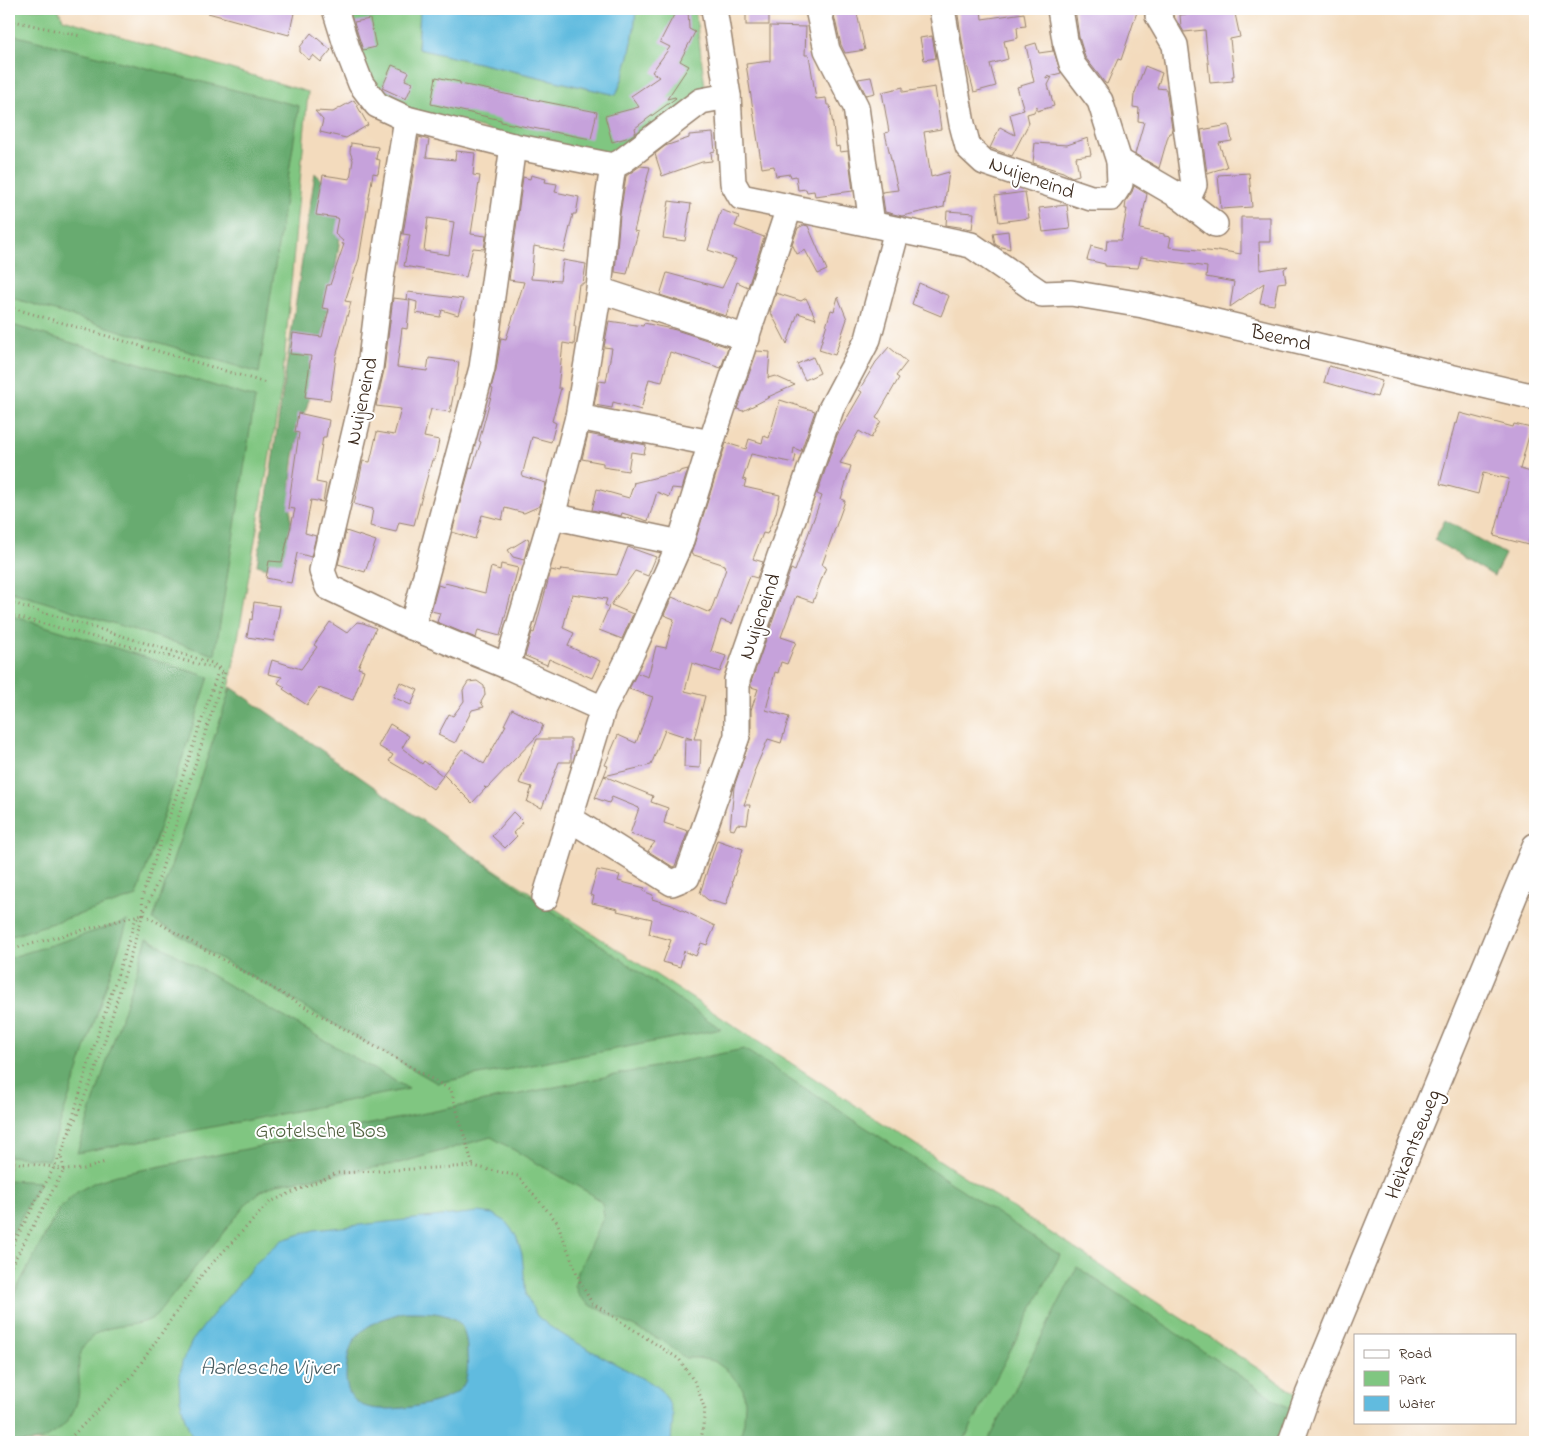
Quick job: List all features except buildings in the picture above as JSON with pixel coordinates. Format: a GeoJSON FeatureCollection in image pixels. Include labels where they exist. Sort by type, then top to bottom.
{"type":"FeatureCollection","features":[{"type":"Feature","properties":{"kind":"street"},"geometry":{"type":"LineString","coordinates":[[335,9],[361,84],[377,105],[407,119],[513,146],[613,166],[621,162],[701,101],[728,96]]}},
{"type":"Feature","properties":{"kind":"street"},"geometry":{"type":"LineString","coordinates":[[714,9],[728,96],[733,182],[741,197],[897,230]]}},
{"type":"Feature","properties":{"kind":"street"},"geometry":{"type":"LineString","coordinates":[[818,9],[827,50],[856,107],[872,224]]}},
{"type":"Feature","properties":{"kind":"street","name":"Nuijeneind"},"geometry":{"type":"LineString","coordinates":[[942,9],[962,124],[968,146],[984,162],[1091,198],[1111,198],[1120,184],[1119,161],[1100,101],[1072,64],[1065,40],[1060,9]]}},
{"type":"Feature","properties":{"kind":"street"},"geometry":{"type":"LineString","coordinates":[[1159,9],[1158,16],[1175,45],[1194,185],[1189,196],[1178,196]]}},
{"type":"Feature","properties":{"kind":"street","name":"Nuijeneind"},"geometry":{"type":"LineString","coordinates":[[407,119],[381,278],[370,368],[322,571],[328,587],[412,627],[604,709]]}},
{"type":"Feature","properties":{"kind":"street"},"geometry":{"type":"LineString","coordinates":[[412,627],[482,368],[513,146]]}},
{"type":"Feature","properties":{"kind":"street"},"geometry":{"type":"LineString","coordinates":[[1119,161],[1178,196],[1215,224]]}},
{"type":"Feature","properties":{"kind":"street"},"geometry":{"type":"LineString","coordinates":[[507,666],[552,516],[578,417],[599,290],[606,213],[613,166]]}},
{"type":"Feature","properties":{"kind":"street"},"geometry":{"type":"LineString","coordinates":[[545,898],[604,709],[632,652],[680,542],[711,442],[789,208]]}},
{"type":"Feature","properties":{"kind":"street","name":"Nuijeneind"},"geometry":{"type":"LineString","coordinates":[[569,818],[672,883],[687,877],[736,736],[737,680],[831,409],[868,339],[897,230]]}},
{"type":"Feature","properties":{"kind":"street","name":"Beemd"},"geometry":{"type":"LineString","coordinates":[[897,230],[936,236],[972,245],[1042,294],[1071,293],[1143,305],[1535,397]]}},
{"type":"Feature","properties":{"kind":"street"},"geometry":{"type":"LineString","coordinates":[[599,290],[747,338]]}},
{"type":"Feature","properties":{"kind":"street"},"geometry":{"type":"LineString","coordinates":[[578,417],[711,442]]}},
{"type":"Feature","properties":{"kind":"street"},"geometry":{"type":"LineString","coordinates":[[552,516],[680,542]]}},
{"type":"Feature","properties":{"kind":"street","name":"Heikantseweg"},"geometry":{"type":"LineString","coordinates":[[1291,1442],[1535,846]]}},
{"type":"Feature","properties":{"kind":"path"},"geometry":{"type":"LineString","coordinates":[[9,20],[81,36]]}},
{"type":"Feature","properties":{"kind":"path"},"geometry":{"type":"LineString","coordinates":[[9,307],[266,383]]}},
{"type":"Feature","properties":{"kind":"path"},"geometry":{"type":"LineString","coordinates":[[9,602],[212,663],[225,671]]}},
{"type":"Feature","properties":{"kind":"path"},"geometry":{"type":"LineString","coordinates":[[9,615],[225,671]]}},
{"type":"Feature","properties":{"kind":"path"},"geometry":{"type":"LineString","coordinates":[[9,1252],[61,1154],[96,1069],[143,914],[158,881],[225,671]]}},
{"type":"Feature","properties":{"kind":"path"},"geometry":{"type":"LineString","coordinates":[[143,914],[142,897],[217,675],[225,671]]}},
{"type":"Feature","properties":{"kind":"path"},"geometry":{"type":"LineString","coordinates":[[9,1270],[64,1170],[61,1154],[89,1062],[135,921],[143,914]]}},
{"type":"Feature","properties":{"kind":"path"},"geometry":{"type":"LineString","coordinates":[[9,950],[143,914],[451,1090],[473,1166]]}},
{"type":"Feature","properties":{"kind":"path"},"geometry":{"type":"LineString","coordinates":[[9,1162],[54,1167],[64,1170],[85,1169],[105,1162]]}},
{"type":"Feature","properties":{"kind":"path"},"geometry":{"type":"LineString","coordinates":[[66,1442],[132,1376],[203,1273],[270,1202],[336,1173],[473,1166],[518,1176],[557,1222],[581,1284],[592,1304],[679,1359],[696,1384],[705,1410],[701,1442]]}},
{"type":"Feature","properties":{"kind":"green space","name":"Grotelsche Bos"},"geometry":{"type":"Polygon","coordinates":[[[9,9],[58,9],[63,19],[308,92],[282,386],[228,695],[1297,1394],[1279,1442],[9,1442],[9,9]]]}},
{"type":"Feature","properties":{"kind":"green space"},"geometry":{"type":"Polygon","coordinates":[[[348,9],[420,9],[418,49],[616,95],[630,53],[636,9],[695,9],[705,87],[632,150],[600,160],[380,101],[345,17],[348,9]]]}},
{"type":"Feature","properties":{"kind":"green space"},"geometry":{"type":"Polygon","coordinates":[[[9,34],[299,106],[259,373],[9,297],[9,34]]]}},
{"type":"Feature","properties":{"kind":"green space"},"geometry":{"type":"Polygon","coordinates":[[[315,173],[331,189],[341,230],[314,382],[294,456],[291,480],[291,546],[284,573],[257,565],[315,173]]]}},
{"type":"Feature","properties":{"kind":"green space"},"geometry":{"type":"Polygon","coordinates":[[[9,324],[255,398],[215,655],[9,591],[9,324]]]}},
{"type":"Feature","properties":{"kind":"green space"},"geometry":{"type":"Polygon","coordinates":[[[1445,520],[1505,554],[1494,576],[1434,540],[1445,520]]]}},
{"type":"Feature","properties":{"kind":"green space"},"geometry":{"type":"Polygon","coordinates":[[[9,615],[209,677],[137,896],[9,937],[9,615]]]}},
{"type":"Feature","properties":{"kind":"green space"},"geometry":{"type":"Polygon","coordinates":[[[231,687],[721,1029],[437,1083],[153,920],[231,687]]]}},
{"type":"Feature","properties":{"kind":"green space"},"geometry":{"type":"Polygon","coordinates":[[[128,921],[48,1160],[9,1156],[9,958],[128,921]]]}},
{"type":"Feature","properties":{"kind":"green space"},"geometry":{"type":"Polygon","coordinates":[[[147,938],[409,1089],[77,1153],[147,938]]]}},
{"type":"Feature","properties":{"kind":"green space"},"geometry":{"type":"Polygon","coordinates":[[[744,1049],[1060,1255],[963,1442],[739,1442],[744,1422],[745,1402],[743,1389],[729,1372],[714,1361],[685,1358],[663,1341],[588,1304],[579,1296],[575,1286],[578,1272],[604,1216],[602,1203],[591,1194],[491,1137],[396,1164],[276,1184],[260,1192],[248,1202],[156,1316],[140,1323],[106,1329],[91,1338],[80,1354],[78,1399],[71,1416],[65,1424],[50,1436],[41,1440],[9,1442],[9,1303],[59,1209],[77,1192],[95,1182],[117,1175],[744,1049]]]}},
{"type":"Feature","properties":{"kind":"green space"},"geometry":{"type":"Polygon","coordinates":[[[9,1180],[40,1182],[9,1240],[9,1180]]]}},
{"type":"Feature","properties":{"kind":"green space"},"geometry":{"type":"Polygon","coordinates":[[[1077,1267],[1297,1414],[1286,1442],[988,1442],[1077,1267]]]}},
{"type":"Feature","properties":{"kind":"green space"},"geometry":{"type":"Polygon","coordinates":[[[404,1312],[444,1315],[459,1323],[464,1333],[467,1348],[467,1378],[459,1390],[450,1396],[422,1405],[407,1408],[380,1409],[362,1405],[351,1397],[348,1392],[346,1379],[347,1360],[353,1342],[357,1335],[367,1327],[379,1320],[404,1312]]]}},
{"type":"Feature","properties":{"kind":"water"},"geometry":{"type":"Polygon","coordinates":[[[420,9],[636,9],[630,53],[616,95],[418,49],[420,9]]]}},
{"type":"Feature","properties":{"kind":"water","name":"Aarlesche Vijver"},"geometry":{"type":"Polygon","coordinates":[[[478,1212],[493,1214],[505,1221],[516,1235],[522,1254],[526,1295],[537,1316],[568,1338],[658,1387],[668,1400],[673,1415],[671,1442],[194,1442],[180,1399],[179,1382],[182,1362],[192,1341],[257,1262],[282,1240],[314,1230],[478,1212]],[[404,1312],[385,1318],[367,1327],[353,1342],[347,1361],[346,1379],[352,1397],[363,1405],[371,1408],[393,1409],[423,1405],[450,1396],[459,1390],[465,1382],[467,1348],[464,1333],[459,1323],[444,1315],[404,1312]]]}}]}
